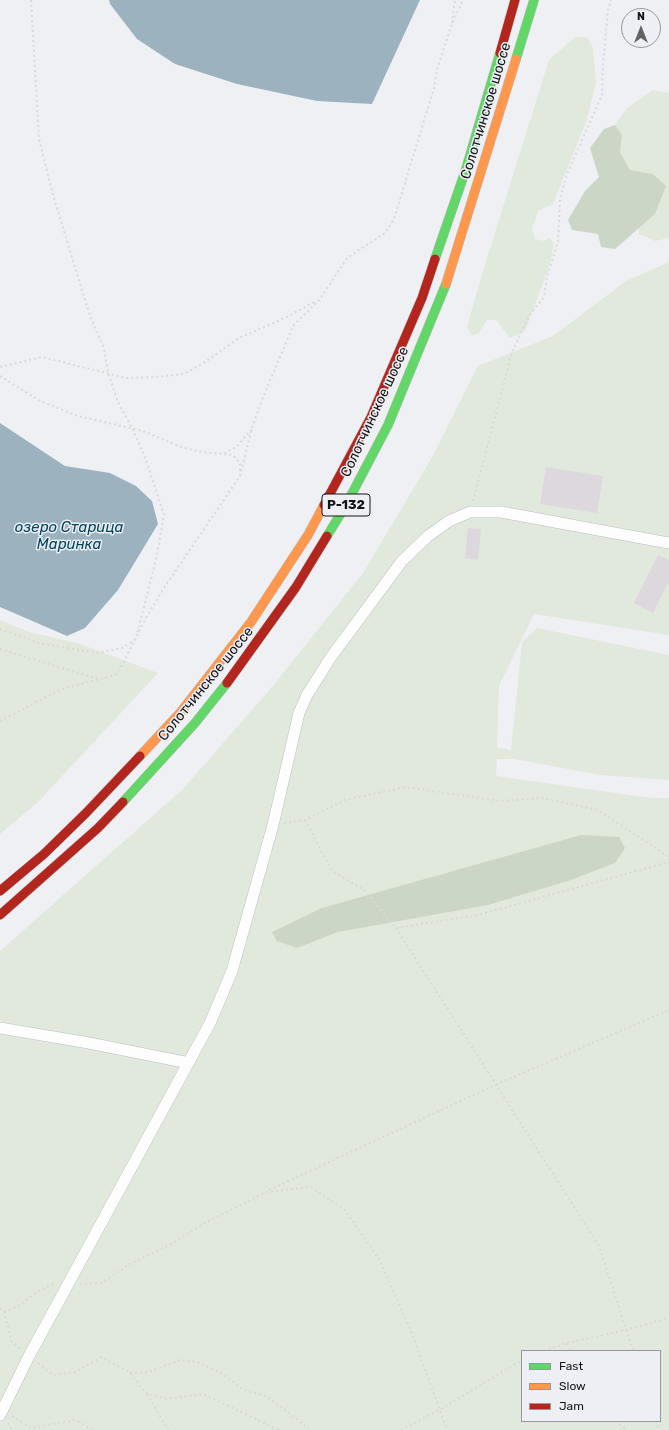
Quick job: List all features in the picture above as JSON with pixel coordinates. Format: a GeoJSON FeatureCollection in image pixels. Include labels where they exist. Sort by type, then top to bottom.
{"type":"FeatureCollection","features":[{"type":"Feature","properties":{"kind":"main road","name":"Солотчинское шоссе"},"geometry":{"type":"LineString","coordinates":[[0,891],[44,854],[86,813],[180,713],[251,622],[308,535],[371,417],[422,298],[466,169],[516,0]]}},
{"type":"Feature","properties":{"kind":"main road","name":"Солотчинское шоссе"},"geometry":{"type":"LineString","coordinates":[[0,915],[98,828],[159,764],[195,723],[266,631],[296,587],[346,505],[388,425],[439,303],[455,259],[534,0]]}},
{"type":"Feature","properties":{"kind":"street"},"geometry":{"type":"LineString","coordinates":[[1,1413],[29,1356],[210,1023],[232,971],[273,825],[299,713],[307,695],[323,669],[402,561],[438,528],[449,521],[470,512],[501,512],[669,543]]}},
{"type":"Feature","properties":{"kind":"street"},"geometry":{"type":"LineString","coordinates":[[0,1028],[89,1042],[189,1063]]}},
{"type":"Feature","properties":{"kind":"path"},"geometry":{"type":"LineString","coordinates":[[0,629],[39,643],[96,653],[122,648],[136,638],[156,560],[164,515],[146,460],[132,428],[118,402],[108,373],[104,348],[90,316],[53,194],[39,139],[31,0]]}},
{"type":"Feature","properties":{"kind":"path"},"geometry":{"type":"LineString","coordinates":[[452,24],[455,0]]}},
{"type":"Feature","properties":{"kind":"path"},"geometry":{"type":"LineString","coordinates":[[0,721],[59,690],[115,674],[121,667],[166,585],[240,476],[252,428],[273,372],[293,326],[320,299],[347,258],[385,233],[394,219],[434,88],[437,69],[452,24],[463,0]]}},
{"type":"Feature","properties":{"kind":"path"},"geometry":{"type":"LineString","coordinates":[[470,512],[512,352],[529,316],[544,297],[558,242],[560,199],[567,174],[602,95],[608,10],[611,0]]}},
{"type":"Feature","properties":{"kind":"path"},"geometry":{"type":"LineString","coordinates":[[0,367],[42,357],[126,378],[183,374],[202,364],[239,338],[287,317],[320,299]]}},
{"type":"Feature","properties":{"kind":"path"},"geometry":{"type":"LineString","coordinates":[[0,376],[40,402],[78,416],[143,431],[181,447],[202,452],[233,455],[240,463],[240,476]]}},
{"type":"Feature","properties":{"kind":"path"},"geometry":{"type":"LineString","coordinates":[[223,453],[236,447],[252,428]]}},
{"type":"Feature","properties":{"kind":"path"},"geometry":{"type":"LineString","coordinates":[[0,649],[101,679]]}},
{"type":"Feature","properties":{"kind":"path"},"geometry":{"type":"LineString","coordinates":[[273,825],[306,820],[345,800],[405,787],[501,801],[542,798],[598,810],[669,857]]}},
{"type":"Feature","properties":{"kind":"path"},"geometry":{"type":"LineString","coordinates":[[306,820],[332,871],[364,890],[396,928],[495,1085],[600,1246],[633,1350]]}},
{"type":"Feature","properties":{"kind":"path"},"geometry":{"type":"LineString","coordinates":[[396,928],[478,915],[669,862]]}},
{"type":"Feature","properties":{"kind":"path"},"geometry":{"type":"LineString","coordinates":[[4,1312],[18,1306],[40,1290],[73,1276],[81,1285],[102,1283],[128,1265],[169,1245],[205,1223],[266,1192],[495,1085],[669,1010]]}},
{"type":"Feature","properties":{"kind":"path"},"geometry":{"type":"LineString","coordinates":[[266,1192],[311,1187],[344,1210],[379,1259],[411,1332],[448,1430]]}},
{"type":"Feature","properties":{"kind":"path"},"geometry":{"type":"LineString","coordinates":[[0,1308],[4,1312],[12,1342],[53,1375],[75,1372],[102,1357],[130,1373],[147,1394],[168,1430]]}},
{"type":"Feature","properties":{"kind":"path"},"geometry":{"type":"LineString","coordinates":[[547,1350],[567,1343],[626,1330],[669,1318]]}},
{"type":"Feature","properties":{"kind":"path"},"geometry":{"type":"LineString","coordinates":[[567,1343],[570,1350]]}},
{"type":"Feature","properties":{"kind":"path"},"geometry":{"type":"LineString","coordinates":[[130,1373],[150,1372],[180,1360],[197,1362],[223,1374],[244,1390],[266,1396],[310,1430]]}},
{"type":"Feature","properties":{"kind":"path"},"geometry":{"type":"LineString","coordinates":[[401,1430],[441,1409],[521,1361]]}},
{"type":"Feature","properties":{"kind":"path"},"geometry":{"type":"LineString","coordinates":[[147,1394],[167,1399],[203,1394],[279,1430]]}},
{"type":"Feature","properties":{"kind":"path"},"geometry":{"type":"LineString","coordinates":[[1,1413],[31,1428],[76,1420],[92,1430]]}},
{"type":"Feature","properties":{"kind":"path"},"geometry":{"type":"LineString","coordinates":[[616,1422],[628,1430]]}},
{"type":"Feature","properties":{"kind":"shaded area"},"geometry":{"type":"Polygon","coordinates":[[[575,37],[587,37],[593,48],[596,82],[587,120],[553,204],[538,211],[532,229],[535,239],[544,241],[550,238],[554,244],[549,267],[525,331],[510,338],[496,320],[487,320],[479,333],[472,336],[467,327],[549,60],[575,37]]]}},
{"type":"Feature","properties":{"kind":"shaded area"},"geometry":{"type":"Polygon","coordinates":[[[653,90],[669,93],[669,238],[655,241],[639,234],[639,228],[655,214],[653,174],[630,170],[620,152],[622,135],[615,125],[627,108],[653,90]]]}},
{"type":"Feature","properties":{"kind":"shaded area"},"geometry":{"type":"Polygon","coordinates":[[[669,262],[669,635],[534,614],[499,686],[497,747],[511,750],[522,642],[537,628],[669,655],[669,780],[601,775],[514,759],[497,759],[496,776],[651,798],[669,798],[669,1430],[0,1430],[0,951],[183,789],[272,687],[363,573],[431,459],[478,366],[553,336],[626,281],[669,262]]]}},
{"type":"Feature","properties":{"kind":"shaded area"},"geometry":{"type":"Polygon","coordinates":[[[0,620],[29,632],[77,643],[158,673],[38,802],[0,834],[0,620]]]}},
{"type":"Feature","properties":{"kind":"green space"},"geometry":{"type":"Polygon","coordinates":[[[615,125],[622,135],[620,152],[630,170],[653,174],[666,186],[655,214],[615,249],[601,247],[598,234],[572,230],[568,220],[585,191],[599,177],[590,148],[604,129],[615,125]]]}},
{"type":"Feature","properties":{"kind":"green space"},"geometry":{"type":"Polygon","coordinates":[[[581,835],[619,837],[625,848],[615,863],[571,880],[488,905],[338,932],[297,948],[277,941],[272,932],[322,908],[581,835]]]}},
{"type":"Feature","properties":{"kind":"water"},"geometry":{"type":"Polygon","coordinates":[[[109,0],[420,0],[372,104],[317,101],[237,84],[175,64],[137,39],[110,4],[109,0]]]}},
{"type":"Feature","properties":{"kind":"water","name":"озеро Старица Маринка"},"geometry":{"type":"Polygon","coordinates":[[[0,423],[65,466],[110,473],[136,486],[152,501],[158,524],[118,590],[85,628],[67,636],[0,607],[0,423]]]}},
{"type":"Feature","properties":{"kind":"building"},"geometry":{"type":"Polygon","coordinates":[[[546,467],[603,476],[597,513],[540,504],[546,467]]]}},
{"type":"Feature","properties":{"kind":"building"},"geometry":{"type":"Polygon","coordinates":[[[468,528],[481,529],[478,560],[465,558],[468,528]]]}},
{"type":"Feature","properties":{"kind":"building"},"geometry":{"type":"Polygon","coordinates":[[[658,555],[669,560],[669,581],[653,613],[634,603],[658,555]]]}},
{"type":"Feature","properties":{"kind":"traffic: fast"},"geometry":{"type":"LineString","coordinates":[[516,59],[534,0]]}},
{"type":"Feature","properties":{"kind":"traffic: fast"},"geometry":{"type":"LineString","coordinates":[[435,259],[466,169],[500,53]]}},
{"type":"Feature","properties":{"kind":"traffic: fast"},"geometry":{"type":"LineString","coordinates":[[327,536],[346,505],[388,425],[446,284]]}},
{"type":"Feature","properties":{"kind":"traffic: fast"},"geometry":{"type":"LineString","coordinates":[[123,802],[195,723],[227,683]]}},
{"type":"Feature","properties":{"kind":"traffic: slow"},"geometry":{"type":"LineString","coordinates":[[446,284],[516,59]]}},
{"type":"Feature","properties":{"kind":"traffic: slow"},"geometry":{"type":"LineString","coordinates":[[140,756],[180,713],[251,622],[308,535],[324,505]]}},
{"type":"Feature","properties":{"kind":"traffic: jam"},"geometry":{"type":"LineString","coordinates":[[500,53],[515,0]]}},
{"type":"Feature","properties":{"kind":"traffic: jam"},"geometry":{"type":"LineString","coordinates":[[324,505],[371,417],[422,298],[435,259]]}},
{"type":"Feature","properties":{"kind":"traffic: jam"},"geometry":{"type":"LineString","coordinates":[[227,683],[296,587],[327,536]]}},
{"type":"Feature","properties":{"kind":"traffic: jam"},"geometry":{"type":"LineString","coordinates":[[0,891],[44,854],[86,813],[140,756]]}},
{"type":"Feature","properties":{"kind":"traffic: jam"},"geometry":{"type":"LineString","coordinates":[[0,915],[98,828],[123,802]]}}]}
